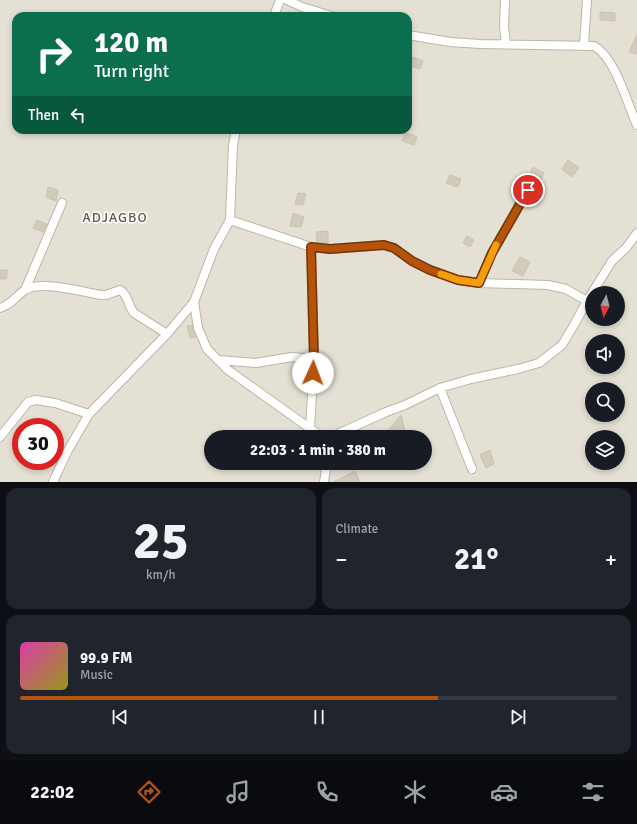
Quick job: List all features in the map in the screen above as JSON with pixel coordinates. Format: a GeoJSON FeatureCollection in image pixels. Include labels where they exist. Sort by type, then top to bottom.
{"type":"FeatureCollection","features":[{"type":"Feature","properties":{"kind":"street"},"geometry":{"type":"LineString","coordinates":[[276,12],[280,0]]}},
{"type":"Feature","properties":{"kind":"street"},"geometry":{"type":"LineString","coordinates":[[286,0],[319,12]]}},
{"type":"Feature","properties":{"kind":"street"},"geometry":{"type":"LineString","coordinates":[[505,0],[504,27],[506,44]]}},
{"type":"Feature","properties":{"kind":"street"},"geometry":{"type":"LineString","coordinates":[[584,45],[586,0]]}},
{"type":"Feature","properties":{"kind":"street"},"geometry":{"type":"LineString","coordinates":[[412,36],[480,44],[594,46],[608,61],[619,80],[637,125]]}},
{"type":"Feature","properties":{"kind":"street"},"geometry":{"type":"LineString","coordinates":[[53,482],[89,414],[167,334],[194,302],[214,249],[230,220],[233,145],[235,134]]}},
{"type":"Feature","properties":{"kind":"street"},"geometry":{"type":"LineString","coordinates":[[479,283],[495,248],[528,190]]}},
{"type":"Feature","properties":{"kind":"street"},"geometry":{"type":"LineString","coordinates":[[25,290],[62,203]]}},
{"type":"Feature","properties":{"kind":"street"},"geometry":{"type":"LineString","coordinates":[[230,220],[311,247],[330,249],[384,245],[394,248],[412,261],[430,270],[458,280],[479,283],[548,285],[566,289],[585,300]]}},
{"type":"Feature","properties":{"kind":"street"},"geometry":{"type":"LineString","coordinates":[[596,286],[612,261],[626,248],[637,233]]}},
{"type":"Feature","properties":{"kind":"street"},"geometry":{"type":"LineString","coordinates":[[310,428],[314,359],[311,247]]}},
{"type":"Feature","properties":{"kind":"street"},"geometry":{"type":"LineString","coordinates":[[0,308],[7,306],[25,290],[32,287],[48,286],[106,295],[120,290],[126,295],[130,309],[134,313],[167,334]]}},
{"type":"Feature","properties":{"kind":"street"},"geometry":{"type":"LineString","coordinates":[[194,302],[198,328],[207,349],[238,377],[313,430]]}},
{"type":"Feature","properties":{"kind":"street"},"geometry":{"type":"LineString","coordinates":[[346,430],[440,388],[471,379],[518,369],[539,362],[562,345],[585,303]]}},
{"type":"Feature","properties":{"kind":"street"},"geometry":{"type":"LineString","coordinates":[[220,360],[256,363],[292,357],[314,359]]}},
{"type":"Feature","properties":{"kind":"street"},"geometry":{"type":"LineString","coordinates":[[440,388],[472,469]]}},
{"type":"Feature","properties":{"kind":"street"},"geometry":{"type":"LineString","coordinates":[[0,437],[28,402],[36,400],[55,403],[89,414]]}},
{"type":"Feature","properties":{"kind":"street"},"geometry":{"type":"LineString","coordinates":[[324,482],[326,470]]}},
{"type":"Feature","properties":{"kind":"shaded area"},"geometry":{"type":"Polygon","coordinates":[[[0,0],[637,0],[637,482],[0,482],[0,0]]]}},
{"type":"Feature","properties":{"kind":"building"},"geometry":{"type":"Polygon","coordinates":[[[600,12],[615,13],[615,21],[600,20],[600,12]]]}},
{"type":"Feature","properties":{"kind":"building"},"geometry":{"type":"Polygon","coordinates":[[[637,34],[637,54],[629,52],[637,34]]]}},
{"type":"Feature","properties":{"kind":"building"},"geometry":{"type":"Polygon","coordinates":[[[413,57],[423,61],[420,69],[412,66],[413,57]]]}},
{"type":"Feature","properties":{"kind":"building"},"geometry":{"type":"Polygon","coordinates":[[[406,134],[417,137],[414,145],[402,141],[406,134]]]}},
{"type":"Feature","properties":{"kind":"building"},"geometry":{"type":"Polygon","coordinates":[[[568,160],[579,168],[572,177],[562,169],[568,160]]]}},
{"type":"Feature","properties":{"kind":"building"},"geometry":{"type":"Polygon","coordinates":[[[533,167],[544,173],[540,181],[529,176],[533,167]]]}},
{"type":"Feature","properties":{"kind":"building"},"geometry":{"type":"Polygon","coordinates":[[[450,175],[461,179],[458,187],[446,183],[450,175]]]}},
{"type":"Feature","properties":{"kind":"building"},"geometry":{"type":"Polygon","coordinates":[[[48,187],[58,190],[56,201],[46,197],[48,187]]]}},
{"type":"Feature","properties":{"kind":"building"},"geometry":{"type":"Polygon","coordinates":[[[298,193],[306,194],[303,205],[295,204],[298,193]]]}},
{"type":"Feature","properties":{"kind":"building"},"geometry":{"type":"Polygon","coordinates":[[[293,213],[304,217],[301,227],[290,226],[293,213]]]}},
{"type":"Feature","properties":{"kind":"building"},"geometry":{"type":"Polygon","coordinates":[[[37,220],[47,224],[43,232],[33,228],[37,220]]]}},
{"type":"Feature","properties":{"kind":"building"},"geometry":{"type":"Polygon","coordinates":[[[328,231],[328,243],[317,242],[316,232],[328,231]]]}},
{"type":"Feature","properties":{"kind":"building"},"geometry":{"type":"Polygon","coordinates":[[[467,236],[474,240],[470,247],[463,243],[467,236]]]}},
{"type":"Feature","properties":{"kind":"building"},"geometry":{"type":"Polygon","coordinates":[[[520,257],[530,262],[523,276],[512,271],[520,257]]]}},
{"type":"Feature","properties":{"kind":"building"},"geometry":{"type":"Polygon","coordinates":[[[0,270],[8,270],[6,279],[0,279],[0,270]]]}},
{"type":"Feature","properties":{"kind":"building"},"geometry":{"type":"Polygon","coordinates":[[[192,325],[196,337],[190,338],[187,326],[192,325]]]}},
{"type":"Feature","properties":{"kind":"building"},"geometry":{"type":"Polygon","coordinates":[[[401,415],[405,430],[388,430],[401,415]]]}},
{"type":"Feature","properties":{"kind":"building"},"geometry":{"type":"Polygon","coordinates":[[[490,450],[494,464],[486,468],[480,455],[490,450]]]}},
{"type":"Feature","properties":{"kind":"building"},"geometry":{"type":"Polygon","coordinates":[[[355,471],[360,482],[333,482],[355,471]]]}},
{"type":"Feature","properties":{"kind":"slow traffic"},"geometry":{"type":"LineString","coordinates":[[441,274],[458,280],[479,283],[496,245]]}},
{"type":"Feature","properties":{"kind":"district","name":"ADJAGBO"},"geometry":{"type":"Point","coordinates":[115,217]}},
{"type":"Feature","properties":{"kind":"route"},"geometry":{"type":"LineString","coordinates":[[313,373],[314,359],[311,247],[330,249],[384,245],[394,248],[412,261],[430,270],[458,280],[479,283],[492,253],[528,190]]}}]}
